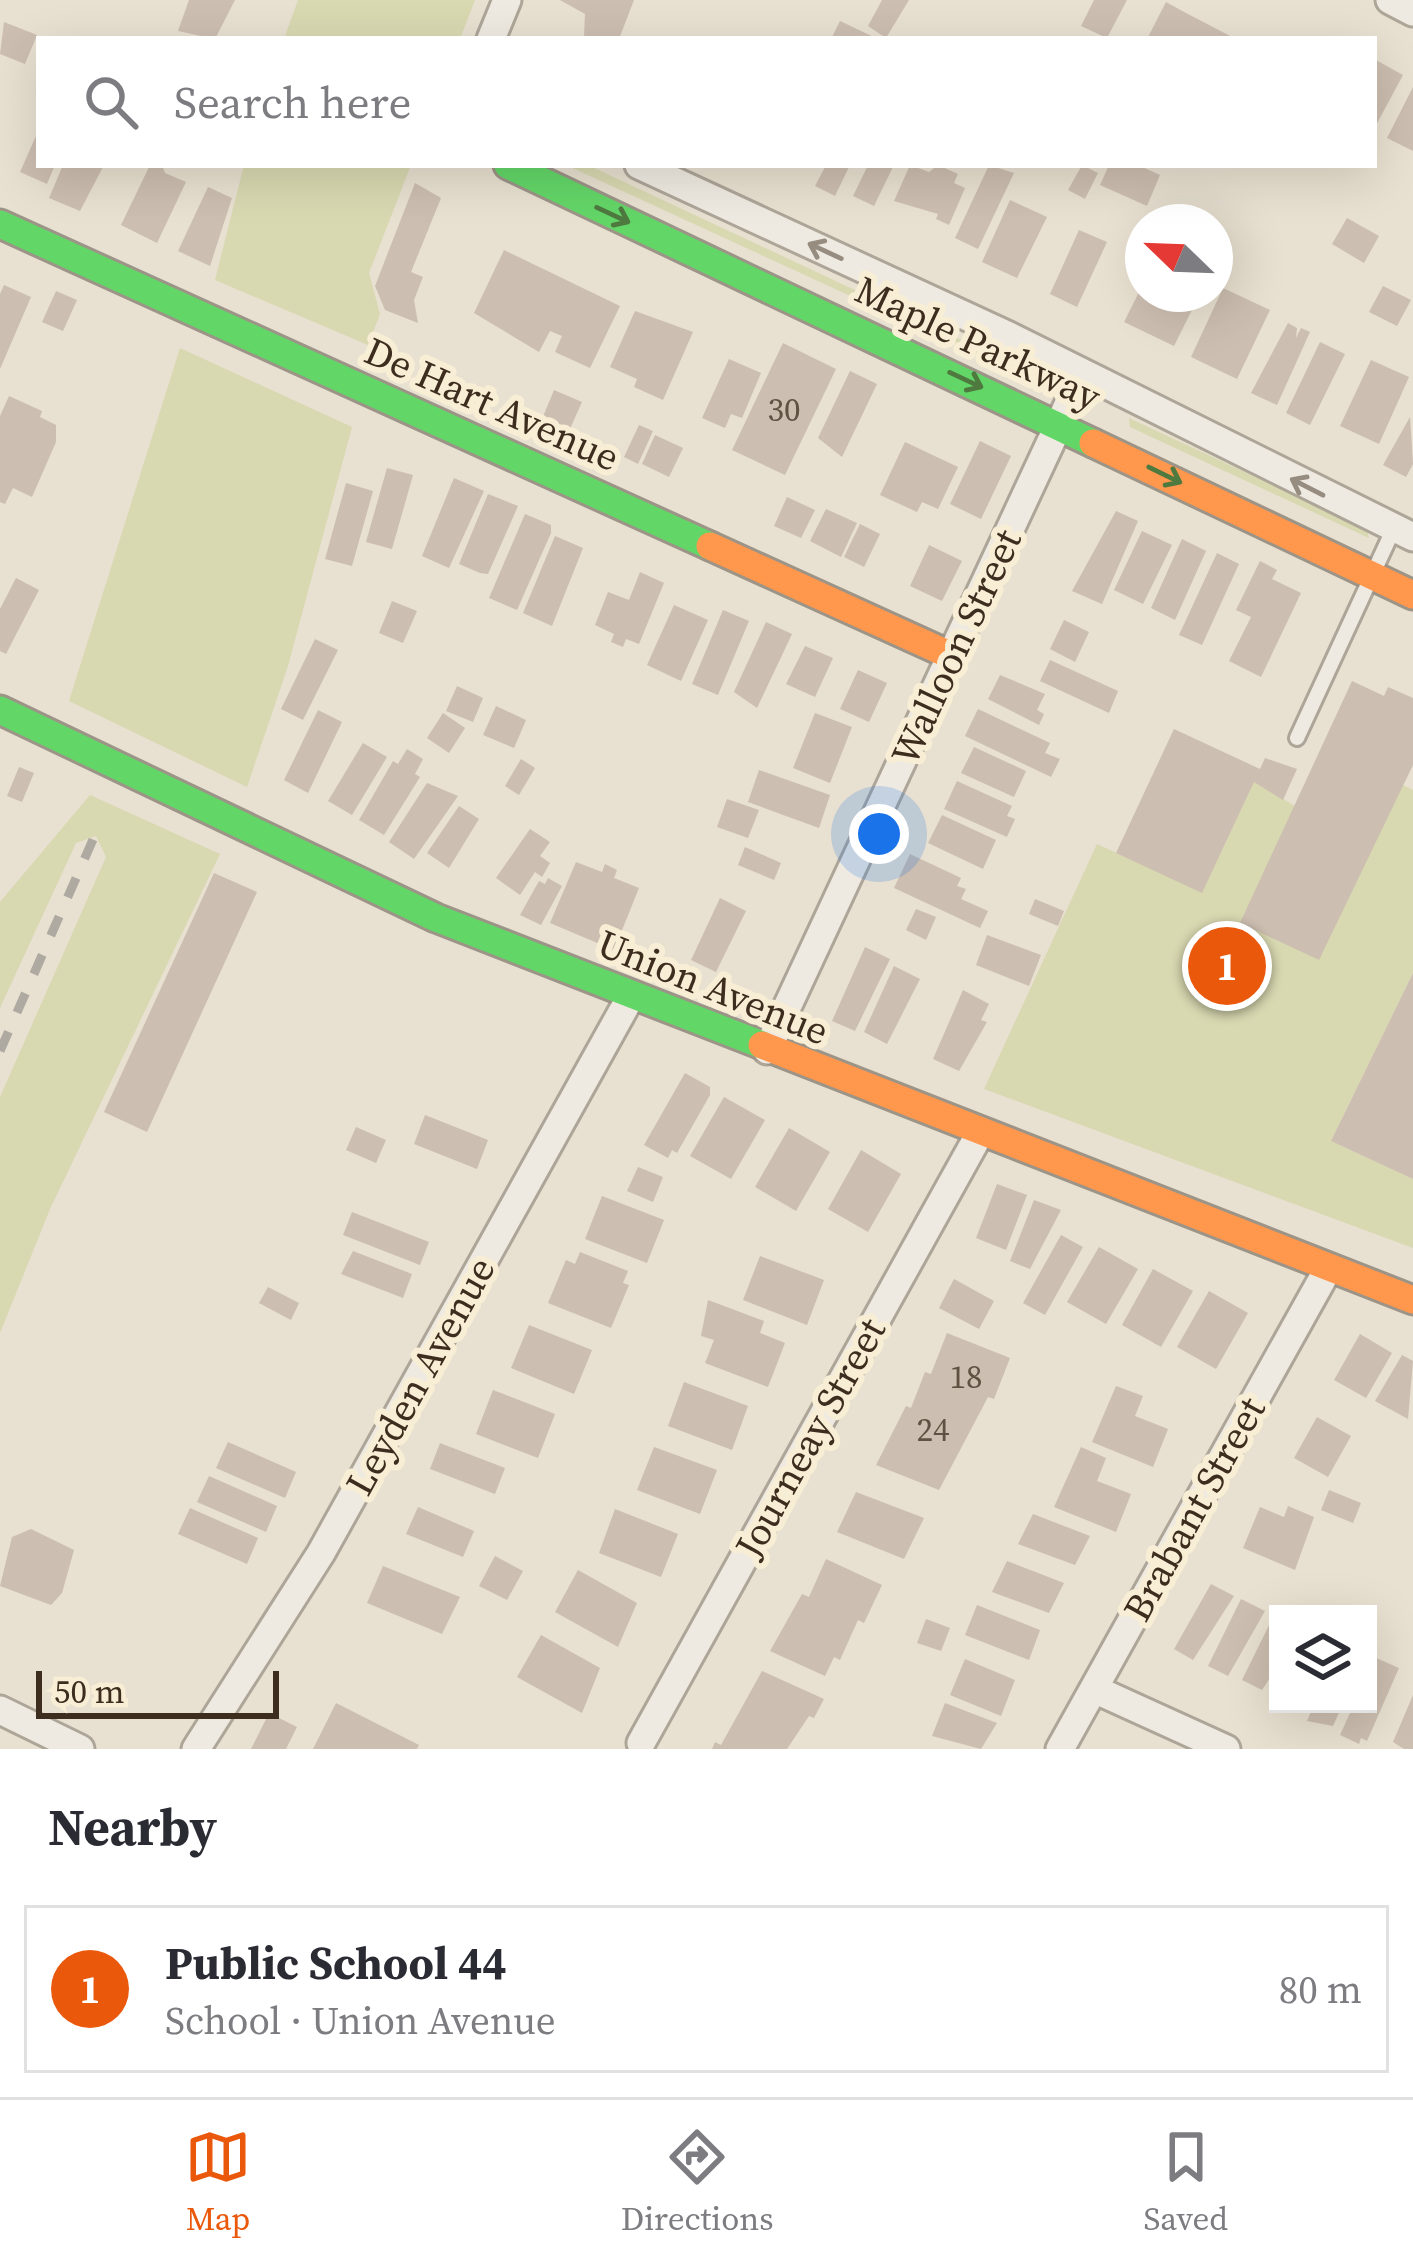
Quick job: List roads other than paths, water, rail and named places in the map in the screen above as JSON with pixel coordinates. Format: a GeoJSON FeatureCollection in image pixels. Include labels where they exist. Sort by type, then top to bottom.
{"type":"FeatureCollection","features":[{"type":"Feature","properties":{"kind":"street"},"geometry":{"type":"LineString","coordinates":[[492,36],[507,0]]}},
{"type":"Feature","properties":{"kind":"street"},"geometry":{"type":"LineString","coordinates":[[1390,0],[1413,12]]}},
{"type":"Feature","properties":{"kind":"street","name":"Maple Parkway"},"geometry":{"type":"LineString","coordinates":[[514,168],[1413,595]]}},
{"type":"Feature","properties":{"kind":"street","name":"Maple Parkway"},"geometry":{"type":"LineString","coordinates":[[645,168],[1083,373],[1403,532]]}},
{"type":"Feature","properties":{"kind":"street","name":"De Hart Avenue"},"geometry":{"type":"LineString","coordinates":[[0,224],[952,656]]}},
{"type":"Feature","properties":{"kind":"street","name":"Walloon Street"},"geometry":{"type":"LineString","coordinates":[[767,1050],[1083,373]]}},
{"type":"Feature","properties":{"kind":"street","name":"Union Avenue"},"geometry":{"type":"LineString","coordinates":[[0,710],[436,918],[1413,1300]]}},
{"type":"Feature","properties":{"kind":"street","name":"Leyden Avenue"},"geometry":{"type":"LineString","coordinates":[[196,1749],[321,1553],[631,997]]}},
{"type":"Feature","properties":{"kind":"street","name":"Journeay Street"},"geometry":{"type":"LineString","coordinates":[[641,1743],[980,1133]]}},
{"type":"Feature","properties":{"kind":"street","name":"Brabant Street"},"geometry":{"type":"LineString","coordinates":[[1060,1749],[1328,1268]]}},
{"type":"Feature","properties":{"kind":"street"},"geometry":{"type":"LineString","coordinates":[[1094,1689],[1226,1749]]}},
{"type":"Feature","properties":{"kind":"street"},"geometry":{"type":"LineString","coordinates":[[0,1711],[80,1749]]}},
{"type":"Feature","properties":{"kind":"lane"},"geometry":{"type":"LineString","coordinates":[[1297,738],[1372,576],[1403,532]]}},
{"type":"Feature","properties":{"kind":"railway"},"geometry":{"type":"LineString","coordinates":[[0,1051],[95,835]]}},
{"type":"Feature","properties":{"kind":"place","name":"Public School 44"},"geometry":{"type":"Point","coordinates":[1227,966]}}]}
